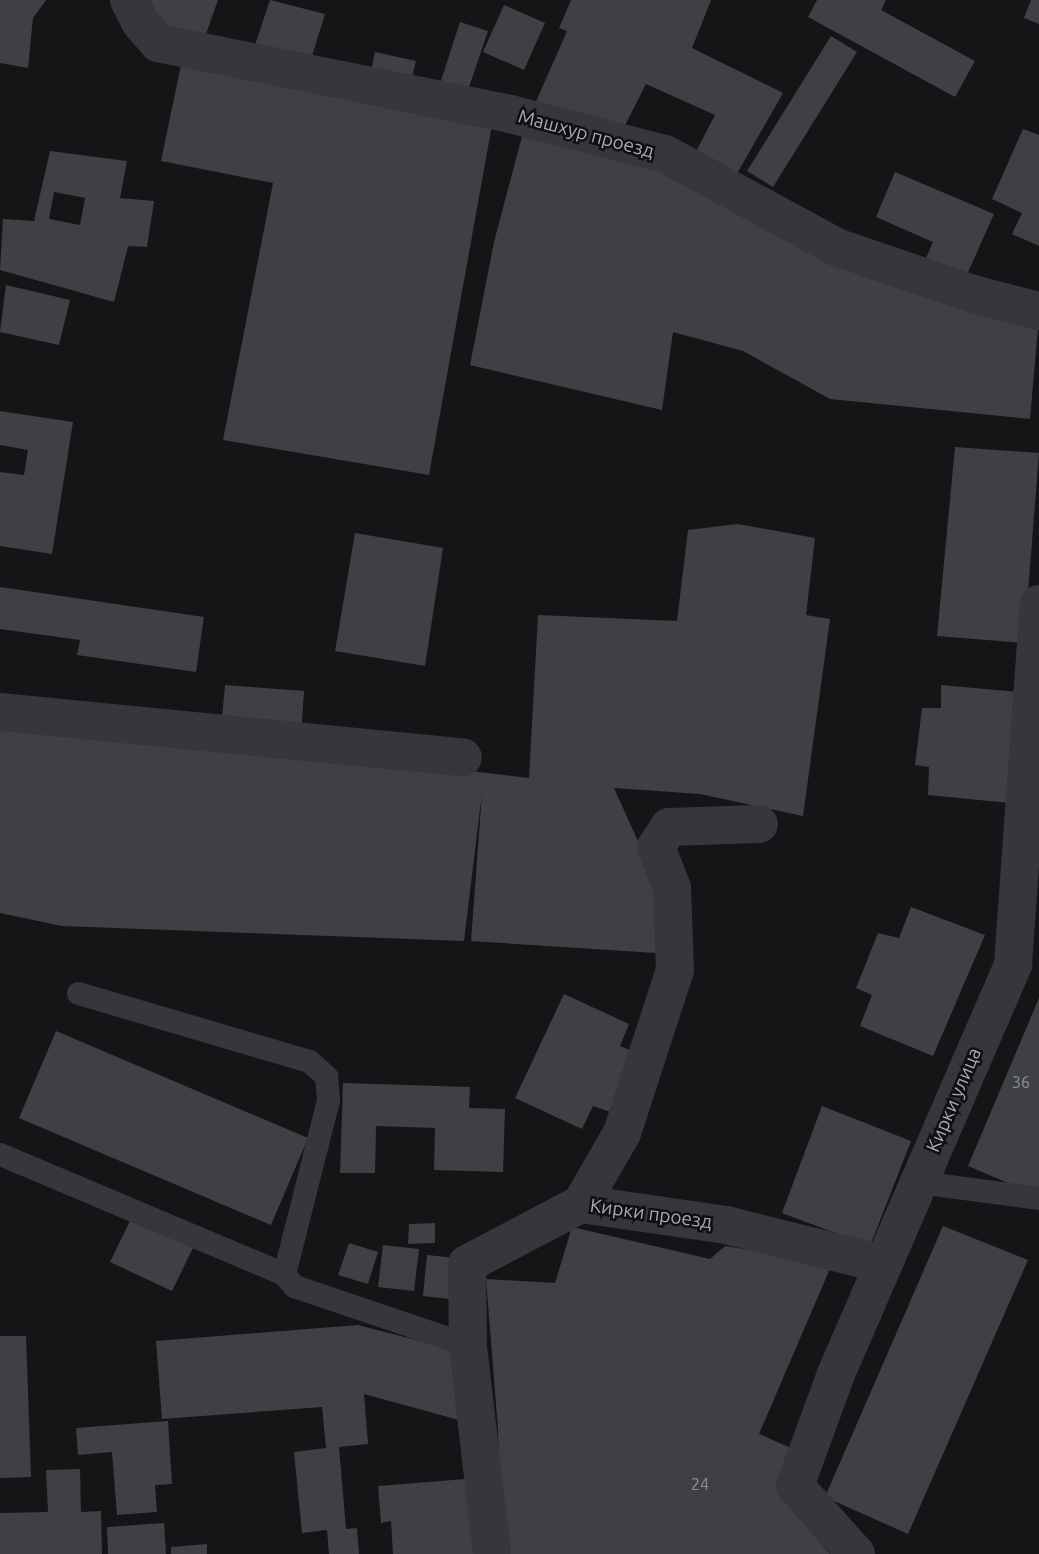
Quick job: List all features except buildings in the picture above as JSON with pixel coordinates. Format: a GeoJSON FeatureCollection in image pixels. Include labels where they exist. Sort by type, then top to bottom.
{"type":"FeatureCollection","features":[{"type":"Feature","properties":{"kind":"street","name":"Машхур проезд"},"geometry":{"type":"LineString","coordinates":[[129,0],[158,43],[510,114],[665,154],[835,247],[976,295],[1039,311]]}},
{"type":"Feature","properties":{"kind":"street","name":"Кирки улица"},"geometry":{"type":"LineString","coordinates":[[856,1554],[795,1486],[883,1264],[1013,964],[1039,604]]}},
{"type":"Feature","properties":{"kind":"street"},"geometry":{"type":"LineString","coordinates":[[0,712],[463,757]]}},
{"type":"Feature","properties":{"kind":"street"},"geometry":{"type":"LineString","coordinates":[[581,1204],[622,1133],[675,970],[672,888],[656,847],[669,827],[758,824]]}},
{"type":"Feature","properties":{"kind":"street","name":"Кирки проезд"},"geometry":{"type":"LineString","coordinates":[[492,1554],[468,1345],[467,1264],[581,1204],[726,1225],[883,1264]]}},
{"type":"Feature","properties":{"kind":"lane"},"geometry":{"type":"LineString","coordinates":[[78,993],[309,1061],[326,1076],[328,1100],[284,1274]]}},
{"type":"Feature","properties":{"kind":"lane"},"geometry":{"type":"LineString","coordinates":[[0,1154],[284,1274],[294,1286],[468,1345]]}},
{"type":"Feature","properties":{"kind":"lane"},"geometry":{"type":"LineString","coordinates":[[919,1182],[1039,1198]]}}]}
